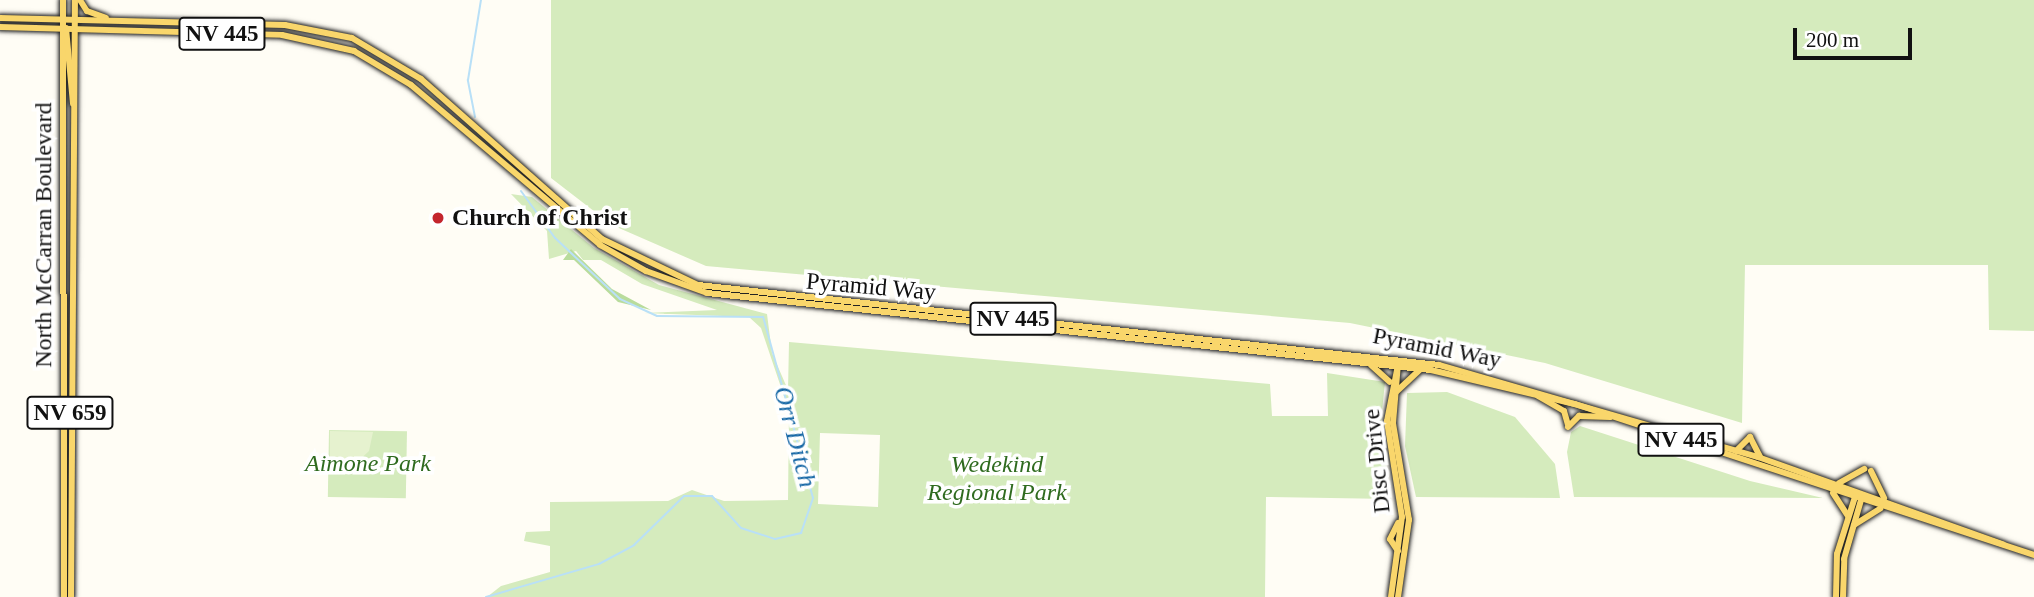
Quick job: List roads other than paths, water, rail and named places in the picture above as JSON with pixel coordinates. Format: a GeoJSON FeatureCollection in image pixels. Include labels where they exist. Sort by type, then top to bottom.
{"type":"FeatureCollection","features":[{"type":"Feature","properties":{"kind":"main road","name":"North McCarran Boulevard"},"geometry":{"type":"LineString","coordinates":[[63,0],[64,597]]}},
{"type":"Feature","properties":{"kind":"main road","name":"North McCarran Boulevard"},"geometry":{"type":"LineString","coordinates":[[71,597],[75,19],[78,0]]}},
{"type":"Feature","properties":{"kind":"main road"},"geometry":{"type":"LineString","coordinates":[[78,0],[90,13],[114,20]]}},
{"type":"Feature","properties":{"kind":"main road","name":"Pyramid Way"},"geometry":{"type":"LineString","coordinates":[[0,18],[297,26],[366,44],[421,79],[602,239],[698,285],[749,295],[1398,362],[1538,395],[1611,416],[1883,509],[2003,544]]}},
{"type":"Feature","properties":{"kind":"main road","name":"Pyramid Way"},"geometry":{"type":"LineString","coordinates":[[0,27],[282,35],[354,51],[411,85],[600,245],[646,271],[707,293],[1398,362],[1516,382],[1885,499],[2034,555]]}},
{"type":"Feature","properties":{"kind":"main road"},"geometry":{"type":"LineString","coordinates":[[64,30],[74,109]]}},
{"type":"Feature","properties":{"kind":"main road"},"geometry":{"type":"LineString","coordinates":[[1332,355],[1380,367],[1393,391],[1422,369]]}},
{"type":"Feature","properties":{"kind":"main road","name":"Disc Drive"},"geometry":{"type":"LineString","coordinates":[[1390,597],[1400,542],[1399,489],[1390,449],[1393,391],[1398,362]]}},
{"type":"Feature","properties":{"kind":"main road","name":"Disc Drive"},"geometry":{"type":"LineString","coordinates":[[1393,391],[1394,433],[1408,495],[1398,597]]}},
{"type":"Feature","properties":{"kind":"main road"},"geometry":{"type":"LineString","coordinates":[[1538,395],[1564,411],[1568,427],[1579,416],[1611,416]]}},
{"type":"Feature","properties":{"kind":"main road"},"geometry":{"type":"LineString","coordinates":[[1735,451],[1750,437],[1760,458]]}},
{"type":"Feature","properties":{"kind":"main road"},"geometry":{"type":"LineString","coordinates":[[1390,449],[1408,495]]}},
{"type":"Feature","properties":{"kind":"main road"},"geometry":{"type":"LineString","coordinates":[[1835,483],[1867,470],[1885,499]]}},
{"type":"Feature","properties":{"kind":"main road"},"geometry":{"type":"LineString","coordinates":[[1398,557],[1390,539],[1397,531],[1399,489]]}},
{"type":"Feature","properties":{"kind":"main road"},"geometry":{"type":"LineString","coordinates":[[1838,595],[1849,516],[1860,491]]}},
{"type":"Feature","properties":{"kind":"main road"},"geometry":{"type":"LineString","coordinates":[[1832,492],[1849,516]]}},
{"type":"Feature","properties":{"kind":"main road"},"geometry":{"type":"LineString","coordinates":[[1838,595],[1857,500]]}},
{"type":"Feature","properties":{"kind":"main road"},"geometry":{"type":"LineString","coordinates":[[1853,526],[1883,509]]}},
{"type":"Feature","properties":{"kind":"main road"},"geometry":{"type":"LineString","coordinates":[[1400,542],[1400,583]]}},
{"type":"Feature","properties":{"kind":"waterway","name":"Orr Ditch"},"geometry":{"type":"LineString","coordinates":[[475,117],[468,80],[481,0]]}},
{"type":"Feature","properties":{"kind":"waterway","name":"Orr Ditch"},"geometry":{"type":"LineString","coordinates":[[486,597],[599,564],[634,545],[684,496],[712,496],[741,528],[775,539],[801,533],[813,498],[763,317],[657,316],[620,299],[555,238],[521,191]]}},
{"type":"Feature","properties":{"kind":"place","name":"Church of Christ"},"geometry":{"type":"Point","coordinates":[438,218]}},
{"type":"Feature","properties":{"kind":"park label","name":"Aimone Park"},"geometry":{"type":"Point","coordinates":[368,464]}},
{"type":"Feature","properties":{"kind":"park label","name":"Wedekind Regional Park"},"geometry":{"type":"Point","coordinates":[997,479]}}]}
